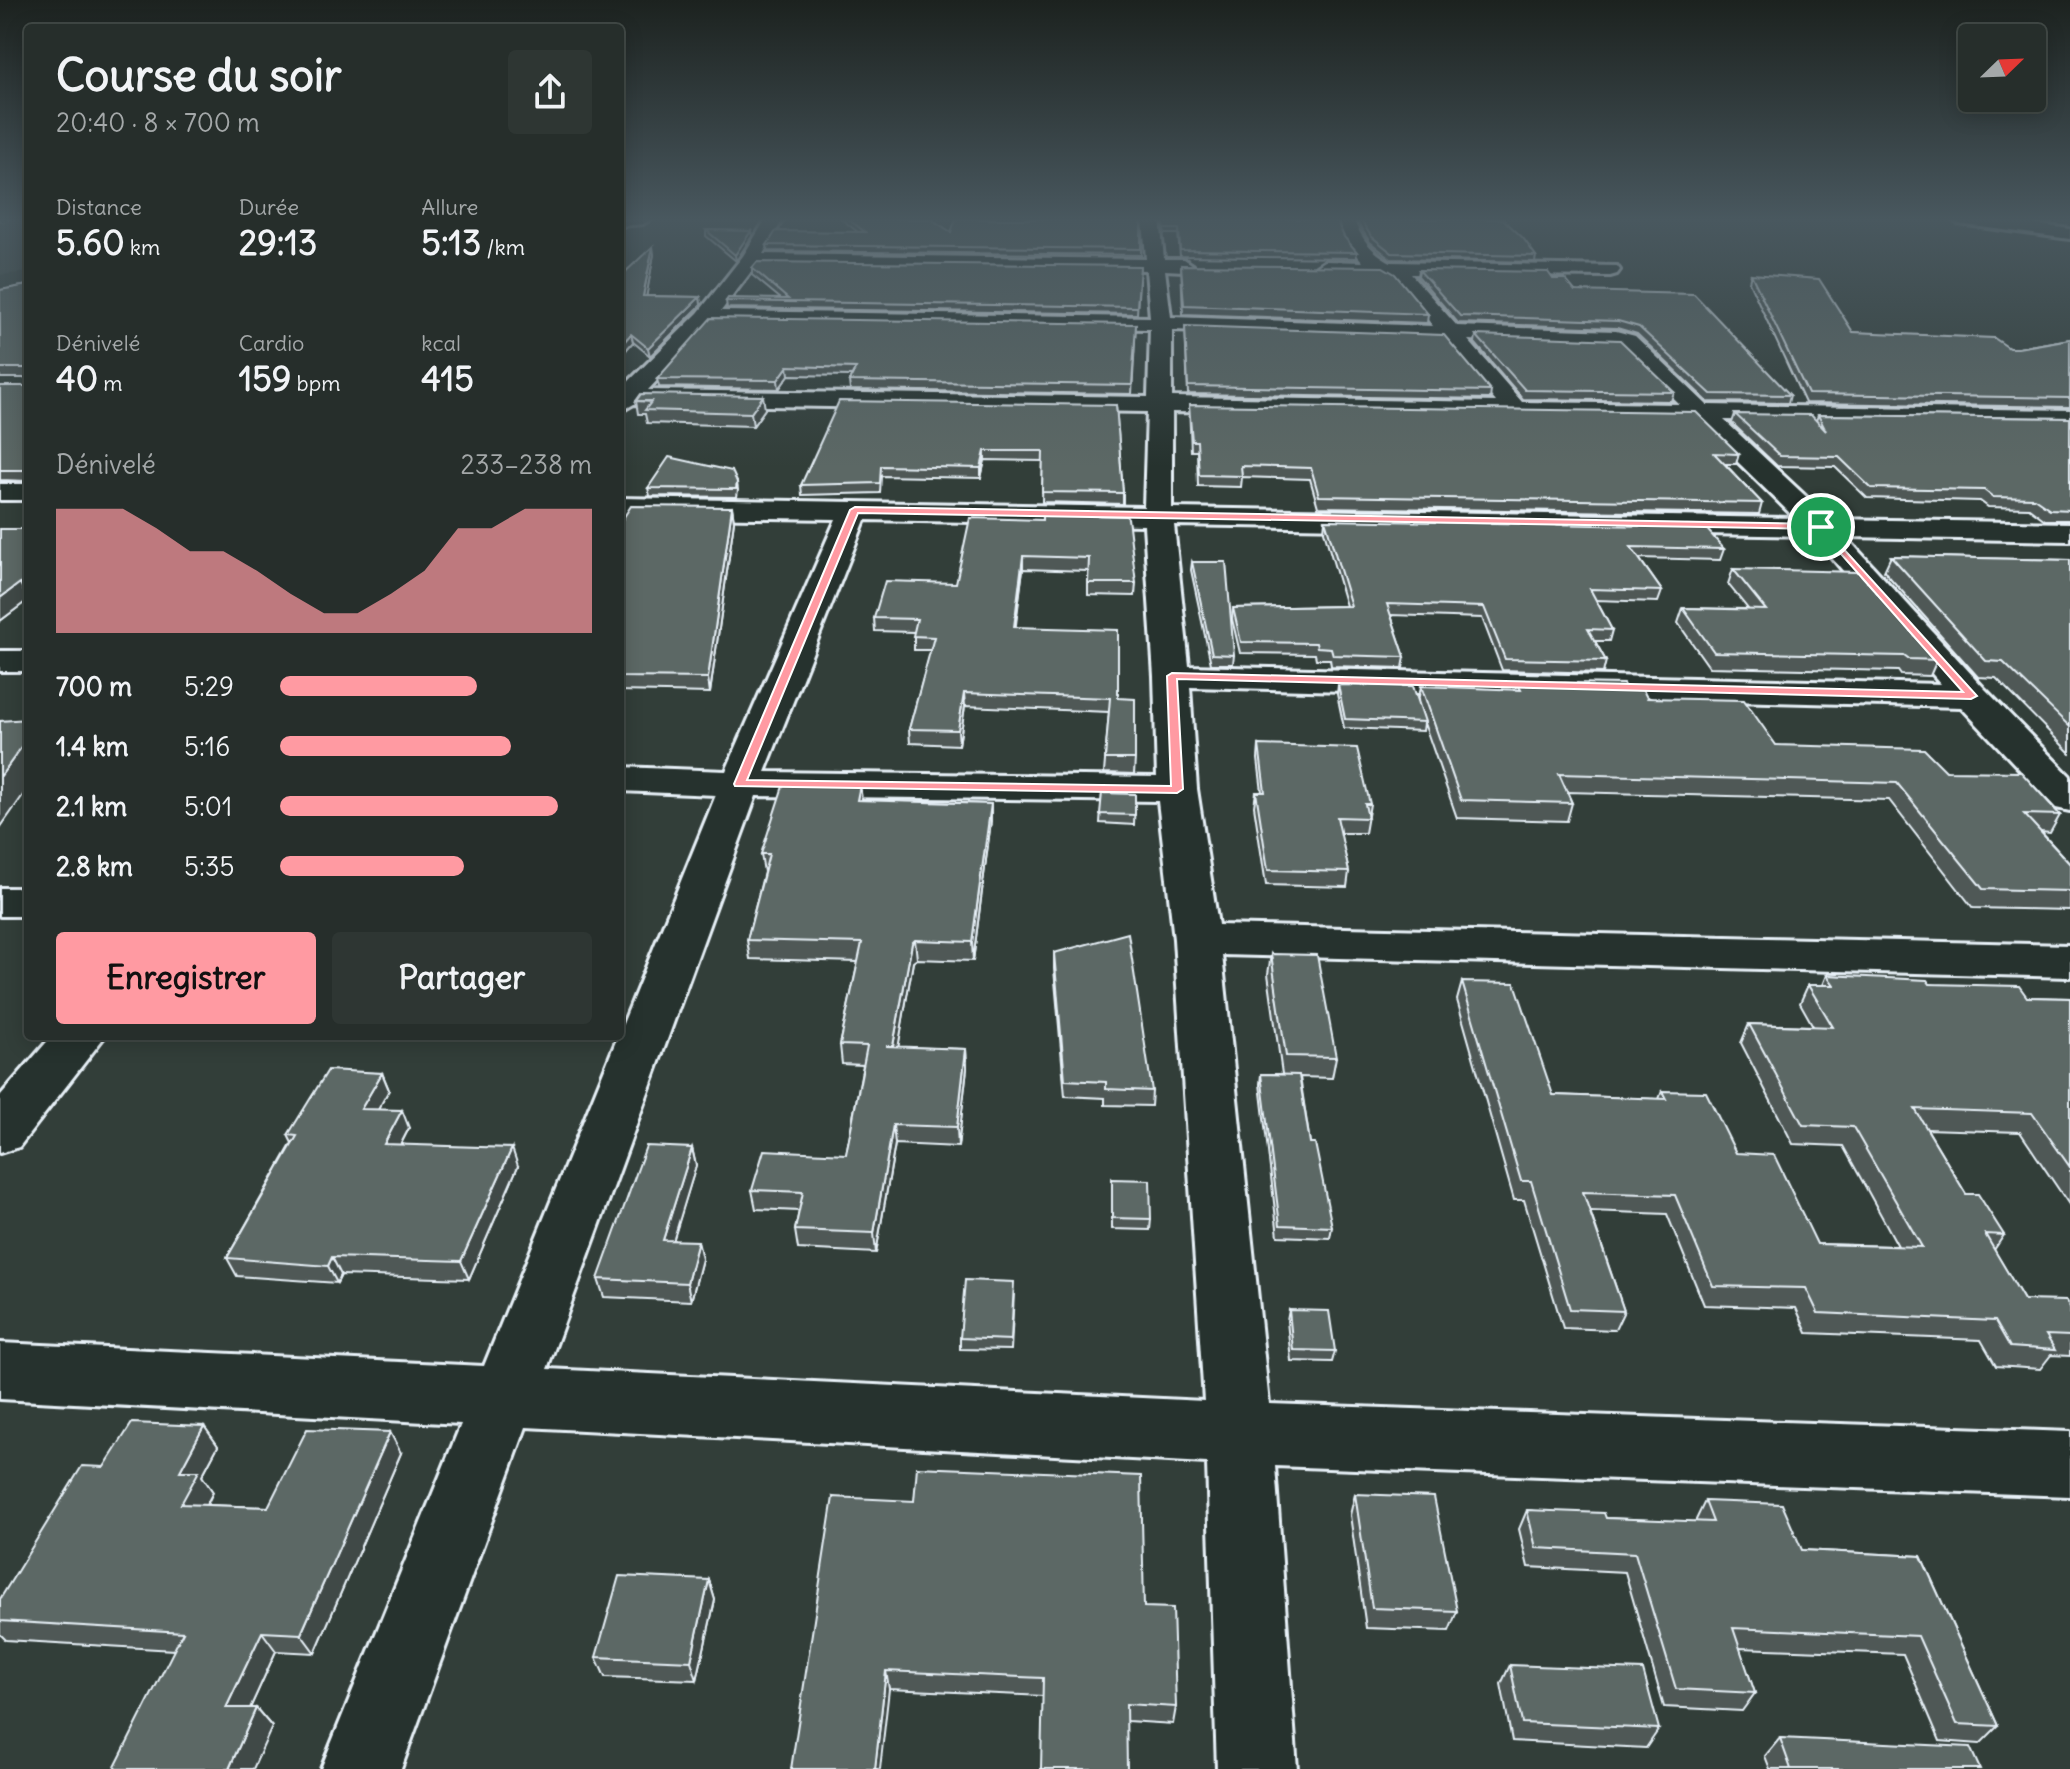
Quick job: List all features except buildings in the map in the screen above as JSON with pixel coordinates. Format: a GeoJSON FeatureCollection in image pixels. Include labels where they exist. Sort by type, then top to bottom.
{"type":"FeatureCollection","features":[{"type":"Feature","properties":{"kind":"street"},"geometry":{"type":"LineString","coordinates":[[624,398],[717,302]]}},
{"type":"Feature","properties":{"kind":"street"},"geometry":{"type":"LineString","coordinates":[[1164,302],[1158,514],[1172,676],[1177,789],[1197,939],[1239,1434],[1257,1769]]}},
{"type":"Feature","properties":{"kind":"street"},"geometry":{"type":"LineString","coordinates":[[1425,302],[1513,407]]}},
{"type":"Feature","properties":{"kind":"street"},"geometry":{"type":"LineString","coordinates":[[705,317],[1449,330],[1627,341],[1821,527],[1971,696],[2070,799]]}},
{"type":"Feature","properties":{"kind":"street"},"geometry":{"type":"LineString","coordinates":[[624,400],[1513,407],[2070,417]]}},
{"type":"Feature","properties":{"kind":"street"},"geometry":{"type":"LineString","coordinates":[[0,492],[24,492]]}},
{"type":"Feature","properties":{"kind":"street"},"geometry":{"type":"LineString","coordinates":[[624,507],[2070,532]]}},
{"type":"Feature","properties":{"kind":"street"},"geometry":{"type":"LineString","coordinates":[[361,1769],[740,784],[855,510]]}},
{"type":"Feature","properties":{"kind":"street"},"geometry":{"type":"LineString","coordinates":[[0,661],[24,661]]}},
{"type":"Feature","properties":{"kind":"street"},"geometry":{"type":"LineString","coordinates":[[1172,676],[1971,696]]}},
{"type":"Feature","properties":{"kind":"street"},"geometry":{"type":"LineString","coordinates":[[624,779],[740,784],[1177,789]]}},
{"type":"Feature","properties":{"kind":"street"},"geometry":{"type":"LineString","coordinates":[[0,902],[24,902]]}},
{"type":"Feature","properties":{"kind":"street"},"geometry":{"type":"LineString","coordinates":[[1197,939],[2070,961]]}},
{"type":"Feature","properties":{"kind":"street"},"geometry":{"type":"LineString","coordinates":[[0,1133],[77,1040]]}},
{"type":"Feature","properties":{"kind":"street"},"geometry":{"type":"LineString","coordinates":[[0,1371],[1239,1434],[2070,1464]]}},
{"type":"Feature","properties":{"kind":"route"},"geometry":{"type":"LineString","coordinates":[[855,510],[1821,527],[1971,696],[1172,676],[1177,789],[740,784],[855,510]]}}]}
